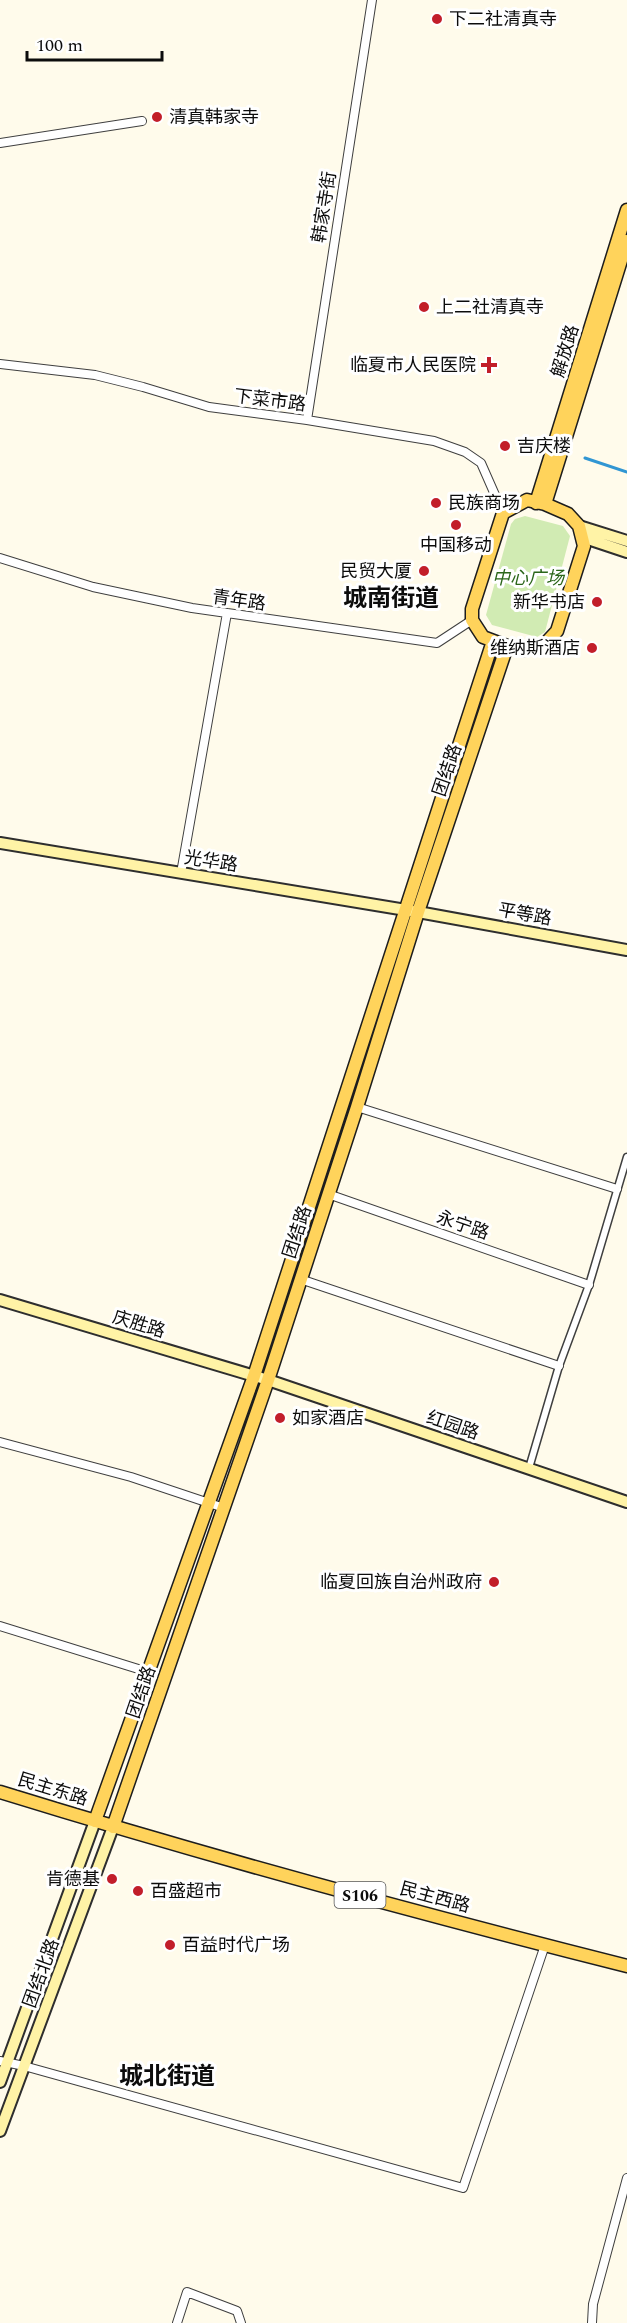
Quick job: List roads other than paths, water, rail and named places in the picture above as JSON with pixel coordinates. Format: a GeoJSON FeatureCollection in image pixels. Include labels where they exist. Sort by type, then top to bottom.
{"type":"FeatureCollection","features":[{"type":"Feature","properties":{"kind":"main road","name":"解放路"},"geometry":{"type":"LineString","coordinates":[[541,504],[627,210]]}},
{"type":"Feature","properties":{"kind":"main road","name":"解放路"},"geometry":{"type":"LineString","coordinates":[[541,504],[627,241]]}},
{"type":"Feature","properties":{"kind":"main road"},"geometry":{"type":"LineString","coordinates":[[527,500],[541,504],[568,514],[581,531],[584,546],[557,632],[543,646],[523,650],[483,637],[472,620],[472,609],[503,513],[527,500]]}},
{"type":"Feature","properties":{"kind":"main road"},"geometry":{"type":"LineString","coordinates":[[581,531],[627,541]]}},
{"type":"Feature","properties":{"kind":"main road"},"geometry":{"type":"LineString","coordinates":[[581,531],[627,552]]}},
{"type":"Feature","properties":{"kind":"main road","name":"团结路"},"geometry":{"type":"LineString","coordinates":[[113,1827],[268,1380],[357,1107],[412,911],[493,641]]}},
{"type":"Feature","properties":{"kind":"main road","name":"团结路"},"geometry":{"type":"LineString","coordinates":[[95,1821],[254,1376],[412,911],[507,646]]}},
{"type":"Feature","properties":{"kind":"main road","name":"光华路"},"geometry":{"type":"LineString","coordinates":[[0,843],[412,911]]}},
{"type":"Feature","properties":{"kind":"main road","name":"平等路"},"geometry":{"type":"LineString","coordinates":[[412,911],[627,950]]}},
{"type":"Feature","properties":{"kind":"main road","name":"庆胜路"},"geometry":{"type":"LineString","coordinates":[[0,1300],[268,1380]]}},
{"type":"Feature","properties":{"kind":"main road","name":"红园路"},"geometry":{"type":"LineString","coordinates":[[268,1380],[627,1502]]}},
{"type":"Feature","properties":{"kind":"main road","name":"民主东路"},"geometry":{"type":"LineString","coordinates":[[0,1792],[95,1821]]}},
{"type":"Feature","properties":{"kind":"main road","name":"民主西路"},"geometry":{"type":"LineString","coordinates":[[95,1821],[545,1946],[627,1966]]}},
{"type":"Feature","properties":{"kind":"main road","name":"团结北路"},"geometry":{"type":"LineString","coordinates":[[0,2082],[4,2061],[95,1821]]}},
{"type":"Feature","properties":{"kind":"main road","name":"团结北路"},"geometry":{"type":"LineString","coordinates":[[0,2131],[113,1827]]}},
{"type":"Feature","properties":{"kind":"street","name":"韩家寺街"},"geometry":{"type":"LineString","coordinates":[[307,420],[372,0]]}},
{"type":"Feature","properties":{"kind":"street"},"geometry":{"type":"LineString","coordinates":[[0,143],[141,121]]}},
{"type":"Feature","properties":{"kind":"street","name":"下菜市路"},"geometry":{"type":"LineString","coordinates":[[0,364],[95,375],[209,407],[434,441],[465,452],[481,463],[503,513]]}},
{"type":"Feature","properties":{"kind":"street","name":"青年路"},"geometry":{"type":"LineString","coordinates":[[0,558],[93,587],[192,608],[437,643],[472,620]]}},
{"type":"Feature","properties":{"kind":"street"},"geometry":{"type":"LineString","coordinates":[[181,873],[227,613]]}},
{"type":"Feature","properties":{"kind":"street"},"geometry":{"type":"LineString","coordinates":[[357,1107],[617,1189]]}},
{"type":"Feature","properties":{"kind":"street"},"geometry":{"type":"LineString","coordinates":[[529,1468],[559,1366],[589,1285],[627,1157]]}},
{"type":"Feature","properties":{"kind":"street","name":"永宁路"},"geometry":{"type":"LineString","coordinates":[[328,1194],[589,1285]]}},
{"type":"Feature","properties":{"kind":"street"},"geometry":{"type":"LineString","coordinates":[[300,1279],[559,1366]]}},
{"type":"Feature","properties":{"kind":"street"},"geometry":{"type":"LineString","coordinates":[[0,1442],[131,1478],[224,1508]]}},
{"type":"Feature","properties":{"kind":"street"},"geometry":{"type":"LineString","coordinates":[[0,1626],[148,1672]]}},
{"type":"Feature","properties":{"kind":"street"},"geometry":{"type":"LineString","coordinates":[[4,2061],[463,2188],[545,1946]]}},
{"type":"Feature","properties":{"kind":"street"},"geometry":{"type":"LineString","coordinates":[[592,2323],[593,2304],[627,2178]]}},
{"type":"Feature","properties":{"kind":"street"},"geometry":{"type":"LineString","coordinates":[[177,2323],[187,2292],[237,2311],[241,2323]]}},
{"type":"Feature","properties":{"kind":"waterway"},"geometry":{"type":"LineString","coordinates":[[585,458],[627,472]]}},
{"type":"Feature","properties":{"kind":"place","name":"下二社清真寺"},"geometry":{"type":"Point","coordinates":[437,19]}},
{"type":"Feature","properties":{"kind":"place","name":"清真韩家寺"},"geometry":{"type":"Point","coordinates":[157,117]}},
{"type":"Feature","properties":{"kind":"place","name":"上二社清真寺"},"geometry":{"type":"Point","coordinates":[424,307]}},
{"type":"Feature","properties":{"kind":"place","name":"临夏市人民医院"},"geometry":{"type":"Point","coordinates":[489,365]}},
{"type":"Feature","properties":{"kind":"place","name":"吉庆楼"},"geometry":{"type":"Point","coordinates":[505,446]}},
{"type":"Feature","properties":{"kind":"place","name":"民族商场"},"geometry":{"type":"Point","coordinates":[436,503]}},
{"type":"Feature","properties":{"kind":"place","name":"中国移动"},"geometry":{"type":"Point","coordinates":[456,525]}},
{"type":"Feature","properties":{"kind":"place","name":"民贸大厦"},"geometry":{"type":"Point","coordinates":[424,571]}},
{"type":"Feature","properties":{"kind":"place","name":"新华书店"},"geometry":{"type":"Point","coordinates":[597,602]}},
{"type":"Feature","properties":{"kind":"place","name":"维纳斯酒店"},"geometry":{"type":"Point","coordinates":[592,648]}},
{"type":"Feature","properties":{"kind":"place","name":"如家酒店"},"geometry":{"type":"Point","coordinates":[280,1418]}},
{"type":"Feature","properties":{"kind":"place","name":"临夏回族自治州政府"},"geometry":{"type":"Point","coordinates":[494,1582]}},
{"type":"Feature","properties":{"kind":"place","name":"肯德基"},"geometry":{"type":"Point","coordinates":[112,1879]}},
{"type":"Feature","properties":{"kind":"place","name":"百盛超市"},"geometry":{"type":"Point","coordinates":[138,1891]}},
{"type":"Feature","properties":{"kind":"place","name":"百益时代广场"},"geometry":{"type":"Point","coordinates":[170,1945]}},
{"type":"Feature","properties":{"kind":"district","name":"城南街道"},"geometry":{"type":"Point","coordinates":[391,598]}},
{"type":"Feature","properties":{"kind":"district","name":"城北街道"},"geometry":{"type":"Point","coordinates":[167,2076]}},
{"type":"Feature","properties":{"kind":"park label","name":"中心广场"},"geometry":{"type":"Point","coordinates":[528,578]}}]}
